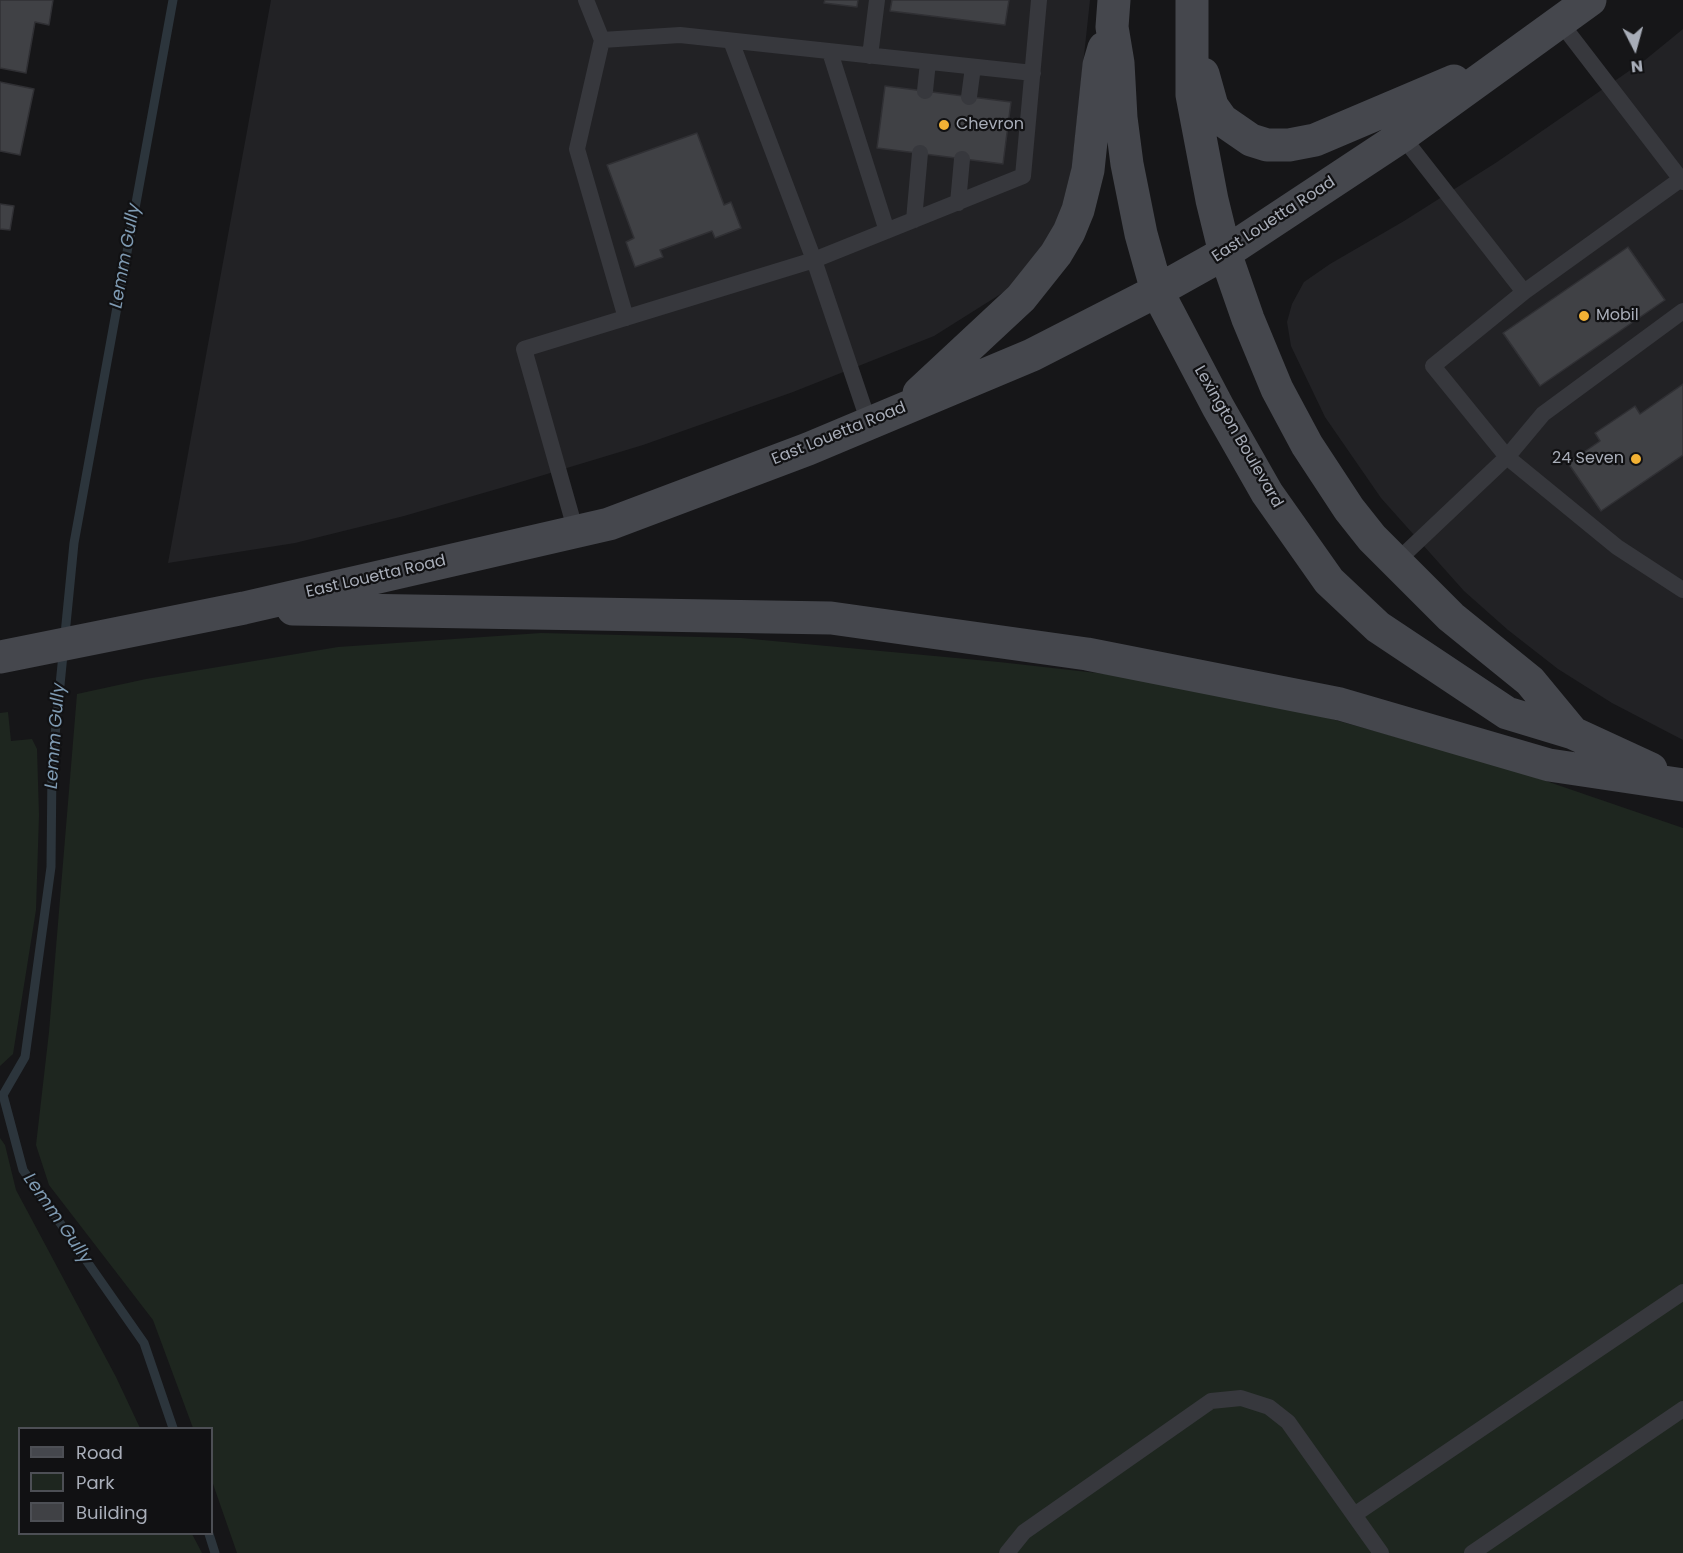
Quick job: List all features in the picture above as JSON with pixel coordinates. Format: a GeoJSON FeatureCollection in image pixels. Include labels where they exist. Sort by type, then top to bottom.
{"type":"FeatureCollection","features":[{"type":"Feature","properties":{"kind":"main road","name":"East Louetta Road"},"geometry":{"type":"LineString","coordinates":[[0,657],[244,608],[609,524],[869,423],[1032,355],[1157,291],[1225,253],[1402,136],[1590,0]]}},
{"type":"Feature","properties":{"kind":"main road","name":"Lexington Boulevard"},"geometry":{"type":"LineString","coordinates":[[1113,13],[1127,164],[1141,234],[1157,291],[1218,407],[1267,493],[1329,581],[1378,627],[1508,713],[1574,733],[1683,784]]}},
{"type":"Feature","properties":{"kind":"main road"},"geometry":{"type":"LineString","coordinates":[[902,409],[1021,298],[1056,254],[1070,232],[1088,170],[1098,65],[1113,13]]}},
{"type":"Feature","properties":{"kind":"main road","name":"Lexington Boulevard"},"geometry":{"type":"LineString","coordinates":[[1191,15],[1192,95],[1209,188],[1225,253],[1252,330],[1277,389],[1307,445],[1348,509],[1372,538],[1451,617],[1530,681],[1574,733]]}},
{"type":"Feature","properties":{"kind":"main road"},"geometry":{"type":"LineString","coordinates":[[1191,15],[1212,106],[1222,120],[1237,132],[1267,145],[1289,145],[1315,140],[1511,56]]}},
{"type":"Feature","properties":{"kind":"main road"},"geometry":{"type":"LineString","coordinates":[[244,608],[831,618],[1087,654],[1340,704],[1549,765],[1683,784]]}},
{"type":"Feature","properties":{"kind":"lane"},"geometry":{"type":"LineString","coordinates":[[586,0],[603,40],[577,149],[626,318]]}},
{"type":"Feature","properties":{"kind":"lane"},"geometry":{"type":"LineString","coordinates":[[870,56],[877,0]]}},
{"type":"Feature","properties":{"kind":"lane"},"geometry":{"type":"LineString","coordinates":[[576,532],[524,349],[814,260],[1023,176],[1039,0]]}},
{"type":"Feature","properties":{"kind":"lane"},"geometry":{"type":"LineString","coordinates":[[1560,22],[1682,180],[1524,292],[1433,366],[1507,457],[1617,547],[1683,590]]}},
{"type":"Feature","properties":{"kind":"lane"},"geometry":{"type":"LineString","coordinates":[[603,40],[680,36],[1033,74]]}},
{"type":"Feature","properties":{"kind":"lane"},"geometry":{"type":"LineString","coordinates":[[730,41],[814,260],[869,423]]}},
{"type":"Feature","properties":{"kind":"lane"},"geometry":{"type":"LineString","coordinates":[[830,52],[887,231]]}},
{"type":"Feature","properties":{"kind":"lane"},"geometry":{"type":"LineString","coordinates":[[925,91],[928,62]]}},
{"type":"Feature","properties":{"kind":"lane"},"geometry":{"type":"LineString","coordinates":[[969,97],[973,67]]}},
{"type":"Feature","properties":{"kind":"lane"},"geometry":{"type":"LineString","coordinates":[[1402,136],[1524,292]]}},
{"type":"Feature","properties":{"kind":"lane"},"geometry":{"type":"LineString","coordinates":[[914,220],[920,153]]}},
{"type":"Feature","properties":{"kind":"lane"},"geometry":{"type":"LineString","coordinates":[[958,203],[962,159]]}},
{"type":"Feature","properties":{"kind":"lane"},"geometry":{"type":"LineString","coordinates":[[1396,562],[1507,457],[1543,414],[1683,311]]}},
{"type":"Feature","properties":{"kind":"lane"},"geometry":{"type":"LineString","coordinates":[[1354,1515],[1683,1292]]}},
{"type":"Feature","properties":{"kind":"lane"},"geometry":{"type":"LineString","coordinates":[[1007,1553],[1024,1532],[1211,1401],[1241,1398],[1269,1407],[1288,1422],[1381,1553]]}},
{"type":"Feature","properties":{"kind":"lane"},"geometry":{"type":"LineString","coordinates":[[1472,1553],[1683,1409]]}},
{"type":"Feature","properties":{"kind":"shaded area"},"geometry":{"type":"Polygon","coordinates":[[[271,0],[1090,0],[1070,185],[1053,233],[1015,285],[934,336],[793,392],[643,445],[504,487],[404,516],[295,543],[168,563],[271,0]]]}},
{"type":"Feature","properties":{"kind":"shaded area"},"geometry":{"type":"Polygon","coordinates":[[[1683,29],[1683,740],[1612,703],[1558,669],[1508,630],[1464,591],[1381,498],[1325,417],[1291,346],[1287,322],[1292,304],[1304,282],[1497,162],[1645,60],[1683,29]]]}},
{"type":"Feature","properties":{"kind":"green space"},"geometry":{"type":"Polygon","coordinates":[[[541,633],[741,638],[999,662],[1213,686],[1511,769],[1683,828],[1683,1553],[237,1553],[213,1484],[213,1427],[193,1427],[153,1320],[49,1185],[36,1145],[49,1032],[77,694],[146,679],[338,647],[541,633]]]}},
{"type":"Feature","properties":{"kind":"green space"},"geometry":{"type":"Polygon","coordinates":[[[8,712],[11,741],[32,739],[37,749],[39,815],[36,910],[13,1054],[0,1066],[0,713],[8,712]]]}},
{"type":"Feature","properties":{"kind":"green space"},"geometry":{"type":"Polygon","coordinates":[[[0,1138],[5,1145],[16,1190],[116,1377],[140,1427],[18,1427],[18,1535],[193,1535],[202,1553],[0,1553],[0,1138]]]}},
{"type":"Feature","properties":{"kind":"building"},"geometry":{"type":"Polygon","coordinates":[[[0,0],[53,0],[49,25],[35,22],[26,73],[0,68],[0,0]]]}},
{"type":"Feature","properties":{"kind":"building"},"geometry":{"type":"Polygon","coordinates":[[[825,0],[858,0],[857,7],[824,3],[825,0]]]}},
{"type":"Feature","properties":{"kind":"building"},"geometry":{"type":"Polygon","coordinates":[[[892,0],[1009,0],[1005,25],[890,11],[892,0]]]}},
{"type":"Feature","properties":{"kind":"building"},"geometry":{"type":"Polygon","coordinates":[[[0,82],[34,89],[20,155],[0,151],[0,82]]]}},
{"type":"Feature","properties":{"kind":"building","name":"Chevron"},"geometry":{"type":"Polygon","coordinates":[[[885,86],[1011,102],[1003,164],[877,148],[885,86]]]}},
{"type":"Feature","properties":{"kind":"building"},"geometry":{"type":"Polygon","coordinates":[[[697,133],[724,205],[731,202],[741,228],[715,238],[712,231],[660,250],[663,257],[635,267],[626,242],[634,238],[607,165],[697,133]]]}},
{"type":"Feature","properties":{"kind":"building"},"geometry":{"type":"Polygon","coordinates":[[[0,204],[14,206],[10,230],[0,229],[0,204]]]}},
{"type":"Feature","properties":{"kind":"building","name":"Mobil"},"geometry":{"type":"Polygon","coordinates":[[[1628,247],[1665,300],[1540,386],[1503,333],[1628,247]]]}},
{"type":"Feature","properties":{"kind":"building"},"geometry":{"type":"Polygon","coordinates":[[[1683,384],[1683,455],[1601,511],[1568,463],[1600,441],[1595,433],[1635,406],[1640,414],[1683,384]]]}},
{"type":"Feature","properties":{"kind":"waterway","name":"Lemm Gully"},"geometry":{"type":"LineString","coordinates":[[173,0],[74,543],[52,766],[51,867],[25,1057],[3,1095],[23,1170],[144,1343],[173,1427]]}},
{"type":"Feature","properties":{"kind":"waterway","name":"Lemm Gully"},"geometry":{"type":"LineString","coordinates":[[209,1535],[215,1553]]}},
{"type":"Feature","properties":{"kind":"place","name":"Chevron"},"geometry":{"type":"Point","coordinates":[944,125]}},
{"type":"Feature","properties":{"kind":"place","name":"Mobil"},"geometry":{"type":"Point","coordinates":[1584,316]}},
{"type":"Feature","properties":{"kind":"place","name":"24 Seven"},"geometry":{"type":"Point","coordinates":[1636,459]}}]}
